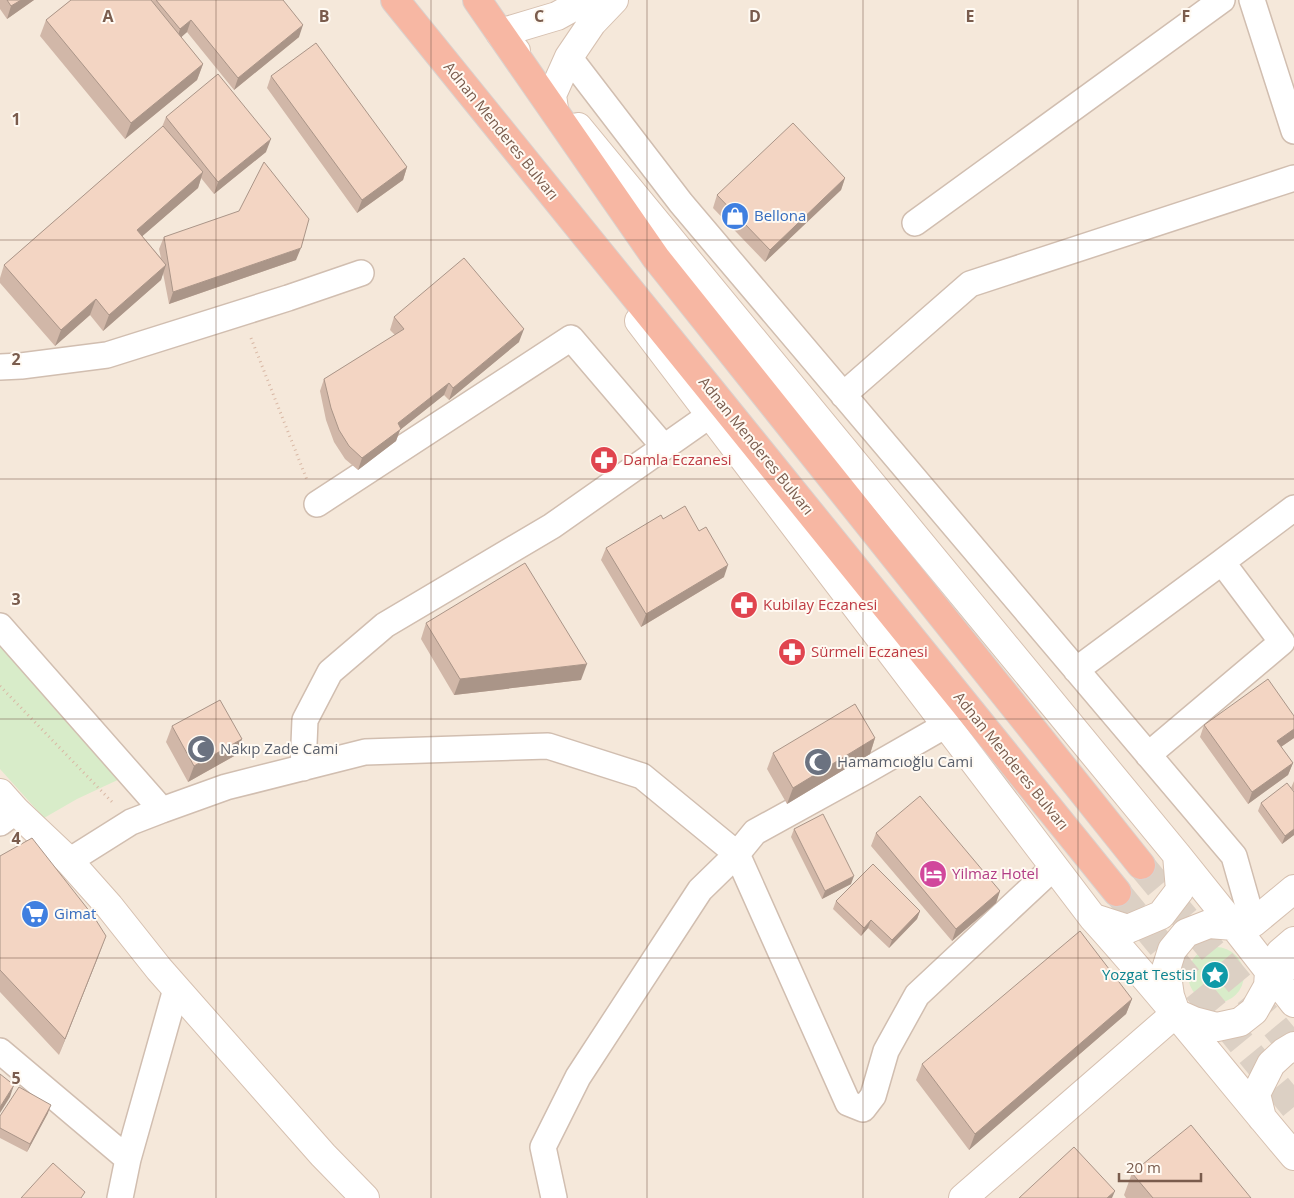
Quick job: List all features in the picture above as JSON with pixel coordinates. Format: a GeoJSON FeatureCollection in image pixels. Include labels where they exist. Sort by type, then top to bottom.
{"type":"FeatureCollection","features":[{"type":"Feature","properties":{"kind":"highway","name":"Adnan Menderes Bulvarı"},"geometry":{"type":"LineString","coordinates":[[395,0],[1118,892]]}},
{"type":"Feature","properties":{"kind":"highway"},"geometry":{"type":"LineString","coordinates":[[477,0],[553,102],[656,258],[1141,865]]}},
{"type":"Feature","properties":{"kind":"street"},"geometry":{"type":"LineString","coordinates":[[395,0],[1093,918],[1130,958],[1294,1156]]}},
{"type":"Feature","properties":{"kind":"street"},"geometry":{"type":"LineString","coordinates":[[500,32],[557,16],[586,0]]}},
{"type":"Feature","properties":{"kind":"street"},"geometry":{"type":"LineString","coordinates":[[614,0],[592,24],[569,57],[553,102],[1176,855],[1244,924],[1284,958],[1294,1003]]}},
{"type":"Feature","properties":{"kind":"street"},"geometry":{"type":"LineString","coordinates":[[914,223],[1222,0]]}},
{"type":"Feature","properties":{"kind":"street"},"geometry":{"type":"LineString","coordinates":[[1252,0],[1294,131]]}},
{"type":"Feature","properties":{"kind":"street"},"geometry":{"type":"LineString","coordinates":[[569,57],[681,203],[1234,856],[1244,924]]}},
{"type":"Feature","properties":{"kind":"street"},"geometry":{"type":"LineString","coordinates":[[843,395],[970,284],[1294,178]]}},
{"type":"Feature","properties":{"kind":"street"},"geometry":{"type":"LineString","coordinates":[[0,367],[107,356],[361,273]]}},
{"type":"Feature","properties":{"kind":"street"},"geometry":{"type":"LineString","coordinates":[[317,504],[571,338],[664,447]]}},
{"type":"Feature","properties":{"kind":"street"},"geometry":{"type":"LineString","coordinates":[[303,768],[305,720],[330,672],[385,625],[552,526],[710,414]]}},
{"type":"Feature","properties":{"kind":"street"},"geometry":{"type":"LineString","coordinates":[[1076,670],[1294,508]]}},
{"type":"Feature","properties":{"kind":"street"},"geometry":{"type":"LineString","coordinates":[[1148,754],[1282,642],[1222,562]]}},
{"type":"Feature","properties":{"kind":"street"},"geometry":{"type":"LineString","coordinates":[[0,626],[162,810]]}},
{"type":"Feature","properties":{"kind":"street"},"geometry":{"type":"LineString","coordinates":[[554,1198],[543,1147],[578,1076],[700,890],[737,854],[755,832],[946,725]]}},
{"type":"Feature","properties":{"kind":"street"},"geometry":{"type":"LineString","coordinates":[[69,861],[131,822],[162,810],[226,788],[365,752],[548,746],[642,776],[737,854],[848,1103],[863,1109],[873,1096],[886,1051],[917,995],[1054,867]]}},
{"type":"Feature","properties":{"kind":"street"},"geometry":{"type":"LineString","coordinates":[[5,809],[69,861],[109,906],[176,989],[323,1155],[365,1198]]}},
{"type":"Feature","properties":{"kind":"street"},"geometry":{"type":"LineString","coordinates":[[1093,918],[1128,929],[1161,915],[1180,890],[1176,855]]}},
{"type":"Feature","properties":{"kind":"street"},"geometry":{"type":"LineString","coordinates":[[1284,958],[1254,1011],[1240,1022],[1217,1027],[1194,1021],[1176,1013],[1170,996],[1166,969],[1172,950],[1186,933],[1209,924],[1244,924],[1294,889]]}},
{"type":"Feature","properties":{"kind":"street"},"geometry":{"type":"LineString","coordinates":[[120,1198],[128,1159],[176,989]]}},
{"type":"Feature","properties":{"kind":"street"},"geometry":{"type":"LineString","coordinates":[[963,1198],[1176,1013]]}},
{"type":"Feature","properties":{"kind":"street"},"geometry":{"type":"LineString","coordinates":[[1262,1118],[1256,1094],[1271,1064],[1294,1046]]}},
{"type":"Feature","properties":{"kind":"street"},"geometry":{"type":"LineString","coordinates":[[0,1051],[128,1159]]}},
{"type":"Feature","properties":{"kind":"path"},"geometry":{"type":"LineString","coordinates":[[240,313],[317,504]]}},
{"type":"Feature","properties":{"kind":"path"},"geometry":{"type":"LineString","coordinates":[[0,686],[131,822]]}},
{"type":"Feature","properties":{"kind":"shaded area"},"geometry":{"type":"Polygon","coordinates":[[[0,0],[1294,0],[1294,1198],[0,1198],[0,0]]]}},
{"type":"Feature","properties":{"kind":"green space"},"geometry":{"type":"Polygon","coordinates":[[[0,645],[124,777],[77,799],[44,818],[0,769],[0,645]]]}},
{"type":"Feature","properties":{"kind":"green space"},"geometry":{"type":"Polygon","coordinates":[[[1210,947],[1222,947],[1236,955],[1244,969],[1242,986],[1236,995],[1222,1003],[1210,1003],[1200,998],[1193,991],[1188,981],[1188,969],[1193,959],[1200,952],[1210,947]]]}},
{"type":"Feature","properties":{"kind":"building"},"geometry":{"type":"Polygon","coordinates":[[[7,0],[21,0],[11,6],[7,0]]]}},
{"type":"Feature","properties":{"kind":"building"},"geometry":{"type":"Polygon","coordinates":[[[71,0],[151,0],[203,64],[131,123],[46,20],[71,0]]]}},
{"type":"Feature","properties":{"kind":"building"},"geometry":{"type":"Polygon","coordinates":[[[156,0],[283,0],[303,25],[238,78],[191,20],[180,29],[156,0]]]}},
{"type":"Feature","properties":{"kind":"building"},"geometry":{"type":"Polygon","coordinates":[[[316,43],[407,167],[362,200],[271,76],[316,43]]]}},
{"type":"Feature","properties":{"kind":"building"},"geometry":{"type":"Polygon","coordinates":[[[218,74],[271,139],[218,182],[166,117],[218,74]]]}},
{"type":"Feature","properties":{"kind":"building"},"geometry":{"type":"Polygon","coordinates":[[[793,123],[845,178],[770,250],[717,195],[793,123]]]}},
{"type":"Feature","properties":{"kind":"building"},"geometry":{"type":"Polygon","coordinates":[[[163,126],[203,172],[137,230],[166,265],[109,315],[96,299],[61,330],[4,265],[163,126]]]}},
{"type":"Feature","properties":{"kind":"building"},"geometry":{"type":"Polygon","coordinates":[[[264,162],[309,219],[301,248],[173,292],[164,237],[239,211],[264,162]]]}},
{"type":"Feature","properties":{"kind":"building"},"geometry":{"type":"Polygon","coordinates":[[[464,258],[524,329],[453,388],[449,383],[398,423],[401,429],[362,458],[349,446],[339,430],[324,379],[404,329],[394,317],[464,258]]]}},
{"type":"Feature","properties":{"kind":"building"},"geometry":{"type":"Polygon","coordinates":[[[685,506],[699,531],[706,527],[728,565],[646,614],[606,548],[661,515],[663,519],[685,506]]]}},
{"type":"Feature","properties":{"kind":"building"},"geometry":{"type":"Polygon","coordinates":[[[525,563],[587,664],[460,679],[426,623],[525,563]]]}},
{"type":"Feature","properties":{"kind":"building"},"geometry":{"type":"Polygon","coordinates":[[[1268,679],[1294,716],[1294,729],[1277,741],[1293,763],[1252,792],[1204,725],[1268,679]]]}},
{"type":"Feature","properties":{"kind":"building"},"geometry":{"type":"Polygon","coordinates":[[[220,700],[242,739],[194,766],[172,726],[220,700]]]}},
{"type":"Feature","properties":{"kind":"building","name":"Hamamcıoğlu Cami"},"geometry":{"type":"Polygon","coordinates":[[[855,704],[875,738],[793,788],[773,753],[855,704]]]}},
{"type":"Feature","properties":{"kind":"building"},"geometry":{"type":"Polygon","coordinates":[[[1287,783],[1294,792],[1294,829],[1285,836],[1261,803],[1287,783]]]}},
{"type":"Feature","properties":{"kind":"building","name":"Yilmaz Hotel"},"geometry":{"type":"Polygon","coordinates":[[[920,796],[1000,891],[956,929],[876,833],[920,796]]]}},
{"type":"Feature","properties":{"kind":"building"},"geometry":{"type":"Polygon","coordinates":[[[823,814],[854,876],[825,891],[794,829],[823,814]]]}},
{"type":"Feature","properties":{"kind":"building"},"geometry":{"type":"Polygon","coordinates":[[[32,838],[94,917],[106,936],[65,1039],[0,970],[0,856],[32,838]]]}},
{"type":"Feature","properties":{"kind":"building"},"geometry":{"type":"Polygon","coordinates":[[[873,864],[920,911],[892,940],[871,920],[864,928],[836,901],[873,864]]]}},
{"type":"Feature","properties":{"kind":"building"},"geometry":{"type":"Polygon","coordinates":[[[1080,931],[1132,999],[975,1134],[922,1064],[1080,931]]]}},
{"type":"Feature","properties":{"kind":"building"},"geometry":{"type":"Polygon","coordinates":[[[0,1074],[14,1085],[0,1107],[0,1074]]]}},
{"type":"Feature","properties":{"kind":"building"},"geometry":{"type":"Polygon","coordinates":[[[19,1087],[51,1105],[30,1144],[0,1128],[0,1116],[19,1087]]]}},
{"type":"Feature","properties":{"kind":"building"},"geometry":{"type":"Polygon","coordinates":[[[1191,1125],[1251,1198],[1153,1198],[1132,1173],[1191,1125]]]}},
{"type":"Feature","properties":{"kind":"building"},"geometry":{"type":"Polygon","coordinates":[[[1074,1147],[1115,1191],[1107,1198],[1019,1198],[1074,1147]]]}},
{"type":"Feature","properties":{"kind":"building"},"geometry":{"type":"Polygon","coordinates":[[[53,1163],[85,1192],[81,1198],[21,1198],[53,1163]]]}},
{"type":"Feature","properties":{"kind":"tunnel"},"geometry":{"type":"LineString","coordinates":[[1141,865],[1294,1049]]}},
{"type":"Feature","properties":{"kind":"tunnel"},"geometry":{"type":"LineString","coordinates":[[1117,892],[1294,1107]]}},
{"type":"Feature","properties":{"kind":"place","name":"Bellona"},"geometry":{"type":"Point","coordinates":[735,216]}},
{"type":"Feature","properties":{"kind":"place","name":"Damla Eczanesi"},"geometry":{"type":"Point","coordinates":[604,460]}},
{"type":"Feature","properties":{"kind":"place","name":"Kubilay Eczanesi"},"geometry":{"type":"Point","coordinates":[744,605]}},
{"type":"Feature","properties":{"kind":"place","name":"Sürmeli Eczanesi"},"geometry":{"type":"Point","coordinates":[792,652]}},
{"type":"Feature","properties":{"kind":"place","name":"Nakıp Zade Cami"},"geometry":{"type":"Point","coordinates":[201,749]}},
{"type":"Feature","properties":{"kind":"place","name":"Hamamcıoğlu Cami"},"geometry":{"type":"Point","coordinates":[818,762]}},
{"type":"Feature","properties":{"kind":"place","name":"Yilmaz Hotel"},"geometry":{"type":"Point","coordinates":[933,874]}},
{"type":"Feature","properties":{"kind":"place","name":"Gimat"},"geometry":{"type":"Point","coordinates":[35,914]}},
{"type":"Feature","properties":{"kind":"place","name":"Yozgat Testisi"},"geometry":{"type":"Point","coordinates":[1215,975]}}]}
